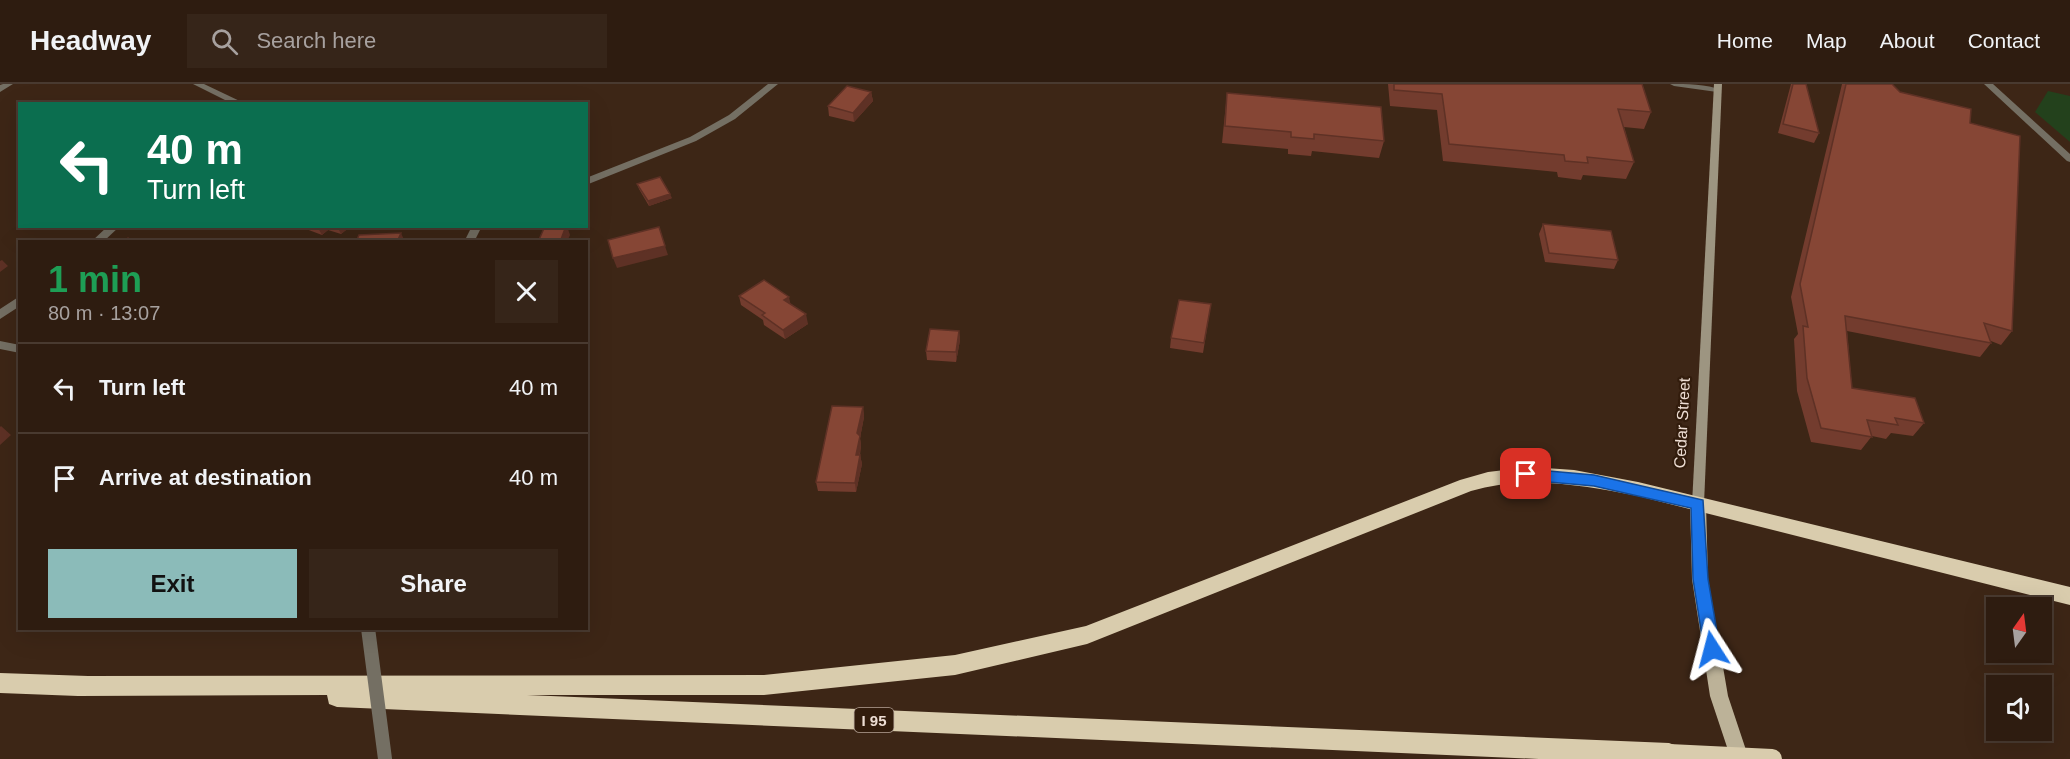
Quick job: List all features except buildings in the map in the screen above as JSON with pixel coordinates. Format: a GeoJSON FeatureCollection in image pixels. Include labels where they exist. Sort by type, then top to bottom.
{"type":"FeatureCollection","features":[{"type":"Feature","properties":{"kind":"highway"},"geometry":{"type":"LineString","coordinates":[[78,686],[764,685],[955,665],[1087,634],[1486,479],[1540,474],[1638,489],[2070,596]]}},
{"type":"Feature","properties":{"kind":"highway","name":"I 95"},"geometry":{"type":"LineString","coordinates":[[0,683],[1772,759]]}},
{"type":"Feature","properties":{"kind":"main road","name":"Cedar Street"},"geometry":{"type":"LineString","coordinates":[[1718,87],[1698,504],[1700,579],[1719,696],[1740,759]]}},
{"type":"Feature","properties":{"kind":"street"},"geometry":{"type":"LineString","coordinates":[[0,89],[9,84]]}},
{"type":"Feature","properties":{"kind":"street"},"geometry":{"type":"LineString","coordinates":[[198,84],[238,102]]}},
{"type":"Feature","properties":{"kind":"street"},"geometry":{"type":"LineString","coordinates":[[588,181],[693,139],[732,117],[774,84]]}},
{"type":"Feature","properties":{"kind":"street"},"geometry":{"type":"LineString","coordinates":[[1988,84],[2070,159]]}},
{"type":"Feature","properties":{"kind":"street"},"geometry":{"type":"LineString","coordinates":[[98,240],[113,228]]}},
{"type":"Feature","properties":{"kind":"street"},"geometry":{"type":"LineString","coordinates":[[0,315],[18,302]]}},
{"type":"Feature","properties":{"kind":"street"},"geometry":{"type":"LineString","coordinates":[[0,345],[18,349]]}},
{"type":"Feature","properties":{"kind":"street"},"geometry":{"type":"LineString","coordinates":[[368,630],[385,759]]}},
{"type":"Feature","properties":{"kind":"lane"},"geometry":{"type":"LineString","coordinates":[[1674,84],[1718,87]]}},
{"type":"Feature","properties":{"kind":"green space"},"geometry":{"type":"Polygon","coordinates":[[[2048,91],[2070,96],[2070,142],[2035,112],[2048,91]]]}},
{"type":"Feature","properties":{"kind":"route"},"geometry":{"type":"LineString","coordinates":[[1526,474],[1594,481],[1698,504],[1700,579],[1712,649]]}}]}
